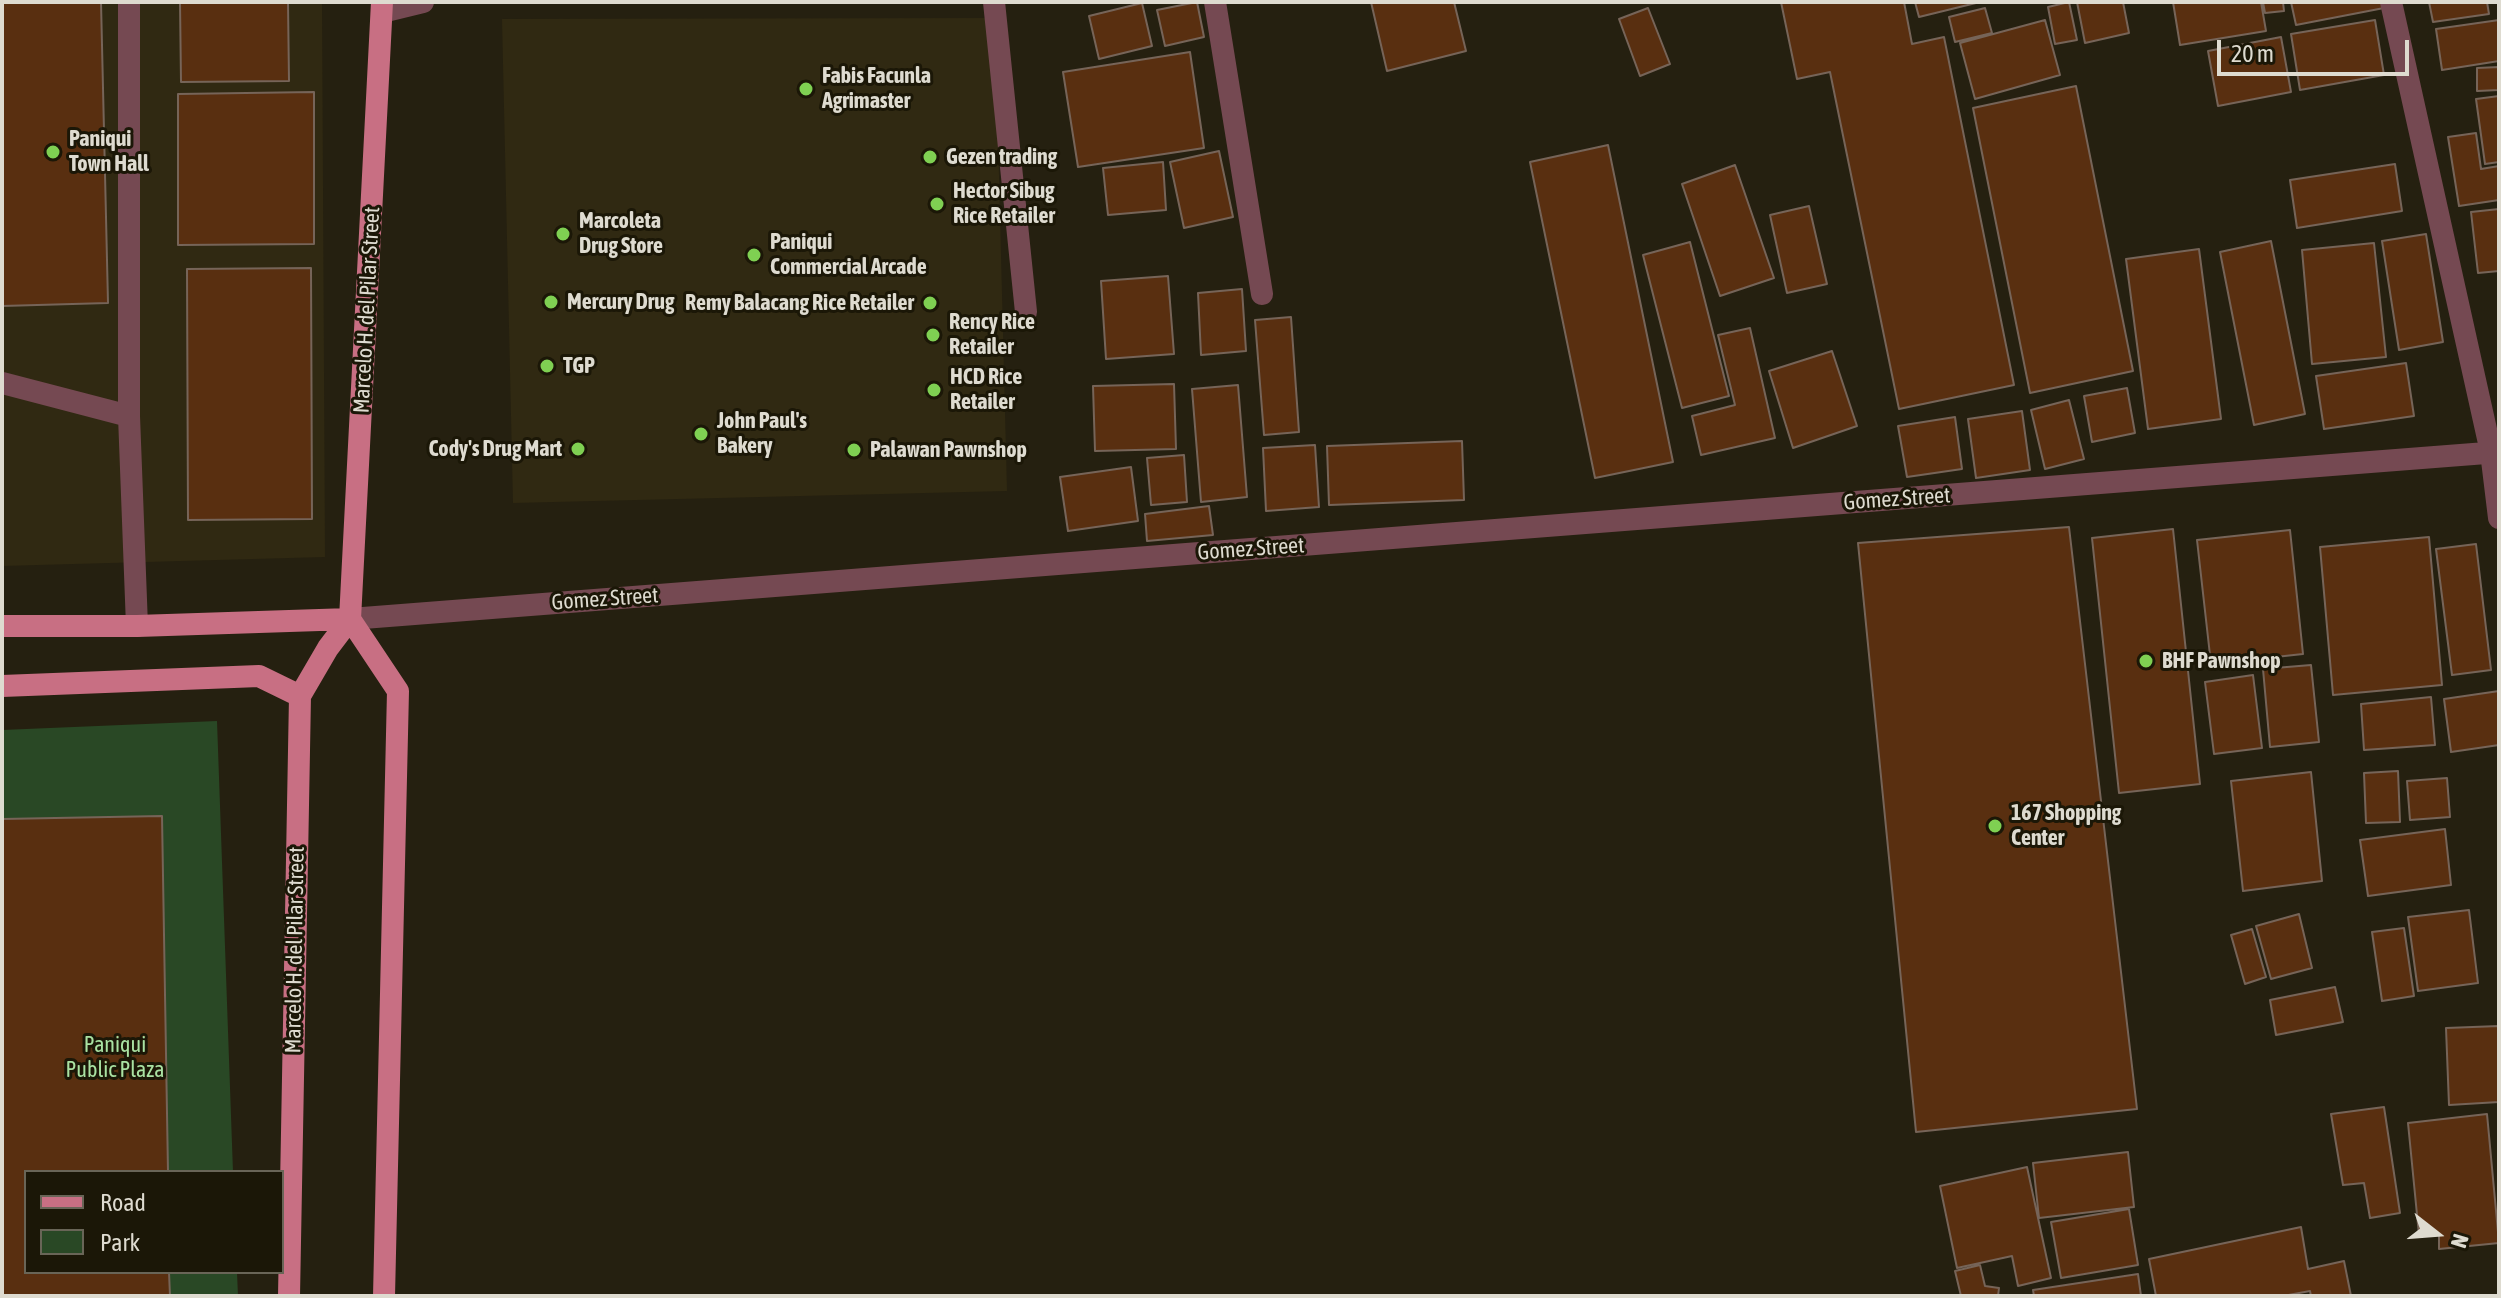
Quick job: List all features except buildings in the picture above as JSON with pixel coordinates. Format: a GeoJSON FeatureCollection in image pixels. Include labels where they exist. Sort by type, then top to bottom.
{"type":"FeatureCollection","features":[{"type":"Feature","properties":{"kind":"main road","name":"Marcelo H. del Pilar Street"},"geometry":{"type":"LineString","coordinates":[[289,1296],[300,696],[328,648],[350,619],[382,7]]}},
{"type":"Feature","properties":{"kind":"main road","name":"Gomez Street"},"geometry":{"type":"LineString","coordinates":[[2,626],[137,626],[350,619]]}},
{"type":"Feature","properties":{"kind":"main road"},"geometry":{"type":"LineString","coordinates":[[350,619],[398,691],[384,1296]]}},
{"type":"Feature","properties":{"kind":"main road"},"geometry":{"type":"LineString","coordinates":[[2,686],[259,676],[300,696]]}},
{"type":"Feature","properties":{"kind":"street"},"geometry":{"type":"LineString","coordinates":[[129,2],[129,416],[137,626]]}},
{"type":"Feature","properties":{"kind":"street"},"geometry":{"type":"LineString","coordinates":[[382,7],[423,2]]}},
{"type":"Feature","properties":{"kind":"street"},"geometry":{"type":"LineString","coordinates":[[994,2],[1026,312]]}},
{"type":"Feature","properties":{"kind":"street"},"geometry":{"type":"LineString","coordinates":[[1215,2],[1262,294]]}},
{"type":"Feature","properties":{"kind":"street"},"geometry":{"type":"LineString","coordinates":[[2391,2],[2495,452],[2499,518]]}},
{"type":"Feature","properties":{"kind":"street"},"geometry":{"type":"LineString","coordinates":[[2,383],[129,416]]}},
{"type":"Feature","properties":{"kind":"street","name":"Gomez Street"},"geometry":{"type":"LineString","coordinates":[[350,619],[2495,452]]}},
{"type":"Feature","properties":{"kind":"shaded area"},"geometry":{"type":"Polygon","coordinates":[[[2,2],[322,2],[325,557],[2,566],[2,2]]]}},
{"type":"Feature","properties":{"kind":"shaded area","name":"Paniqui Commercial Arcade"},"geometry":{"type":"Polygon","coordinates":[[[995,18],[1007,491],[513,503],[502,19],[995,18]]]}},
{"type":"Feature","properties":{"kind":"green space","name":"Paniqui Public Plaza"},"geometry":{"type":"Polygon","coordinates":[[[217,721],[233,1170],[24,1170],[24,1274],[237,1274],[238,1296],[2,1296],[2,730],[217,721]]]}},
{"type":"Feature","properties":{"kind":"place","name":"Fabis Facunla Agrimaster"},"geometry":{"type":"Point","coordinates":[806,89]}},
{"type":"Feature","properties":{"kind":"place","name":"Paniqui Town Hall"},"geometry":{"type":"Point","coordinates":[53,152]}},
{"type":"Feature","properties":{"kind":"place","name":"Gezen trading"},"geometry":{"type":"Point","coordinates":[930,157]}},
{"type":"Feature","properties":{"kind":"place","name":"Hector Sibug Rice Retailer"},"geometry":{"type":"Point","coordinates":[937,204]}},
{"type":"Feature","properties":{"kind":"place","name":"Marcoleta Drug Store"},"geometry":{"type":"Point","coordinates":[563,234]}},
{"type":"Feature","properties":{"kind":"place","name":"Paniqui Commercial Arcade"},"geometry":{"type":"Point","coordinates":[754,255]}},
{"type":"Feature","properties":{"kind":"place","name":"Mercury Drug"},"geometry":{"type":"Point","coordinates":[551,302]}},
{"type":"Feature","properties":{"kind":"place","name":"Remy Balacang Rice Retailer"},"geometry":{"type":"Point","coordinates":[930,303]}},
{"type":"Feature","properties":{"kind":"place","name":"Rency Rice Retailer"},"geometry":{"type":"Point","coordinates":[933,335]}},
{"type":"Feature","properties":{"kind":"place","name":"TGP"},"geometry":{"type":"Point","coordinates":[547,366]}},
{"type":"Feature","properties":{"kind":"place","name":"HCD Rice Retailer"},"geometry":{"type":"Point","coordinates":[934,390]}},
{"type":"Feature","properties":{"kind":"place","name":"John Paul's Bakery"},"geometry":{"type":"Point","coordinates":[701,434]}},
{"type":"Feature","properties":{"kind":"place","name":"Cody's Drug Mart"},"geometry":{"type":"Point","coordinates":[578,449]}},
{"type":"Feature","properties":{"kind":"place","name":"Palawan Pawnshop"},"geometry":{"type":"Point","coordinates":[854,450]}},
{"type":"Feature","properties":{"kind":"place","name":"BHF Pawnshop"},"geometry":{"type":"Point","coordinates":[2146,661]}},
{"type":"Feature","properties":{"kind":"place","name":"167 Shopping Center"},"geometry":{"type":"Point","coordinates":[1995,826]}}]}
